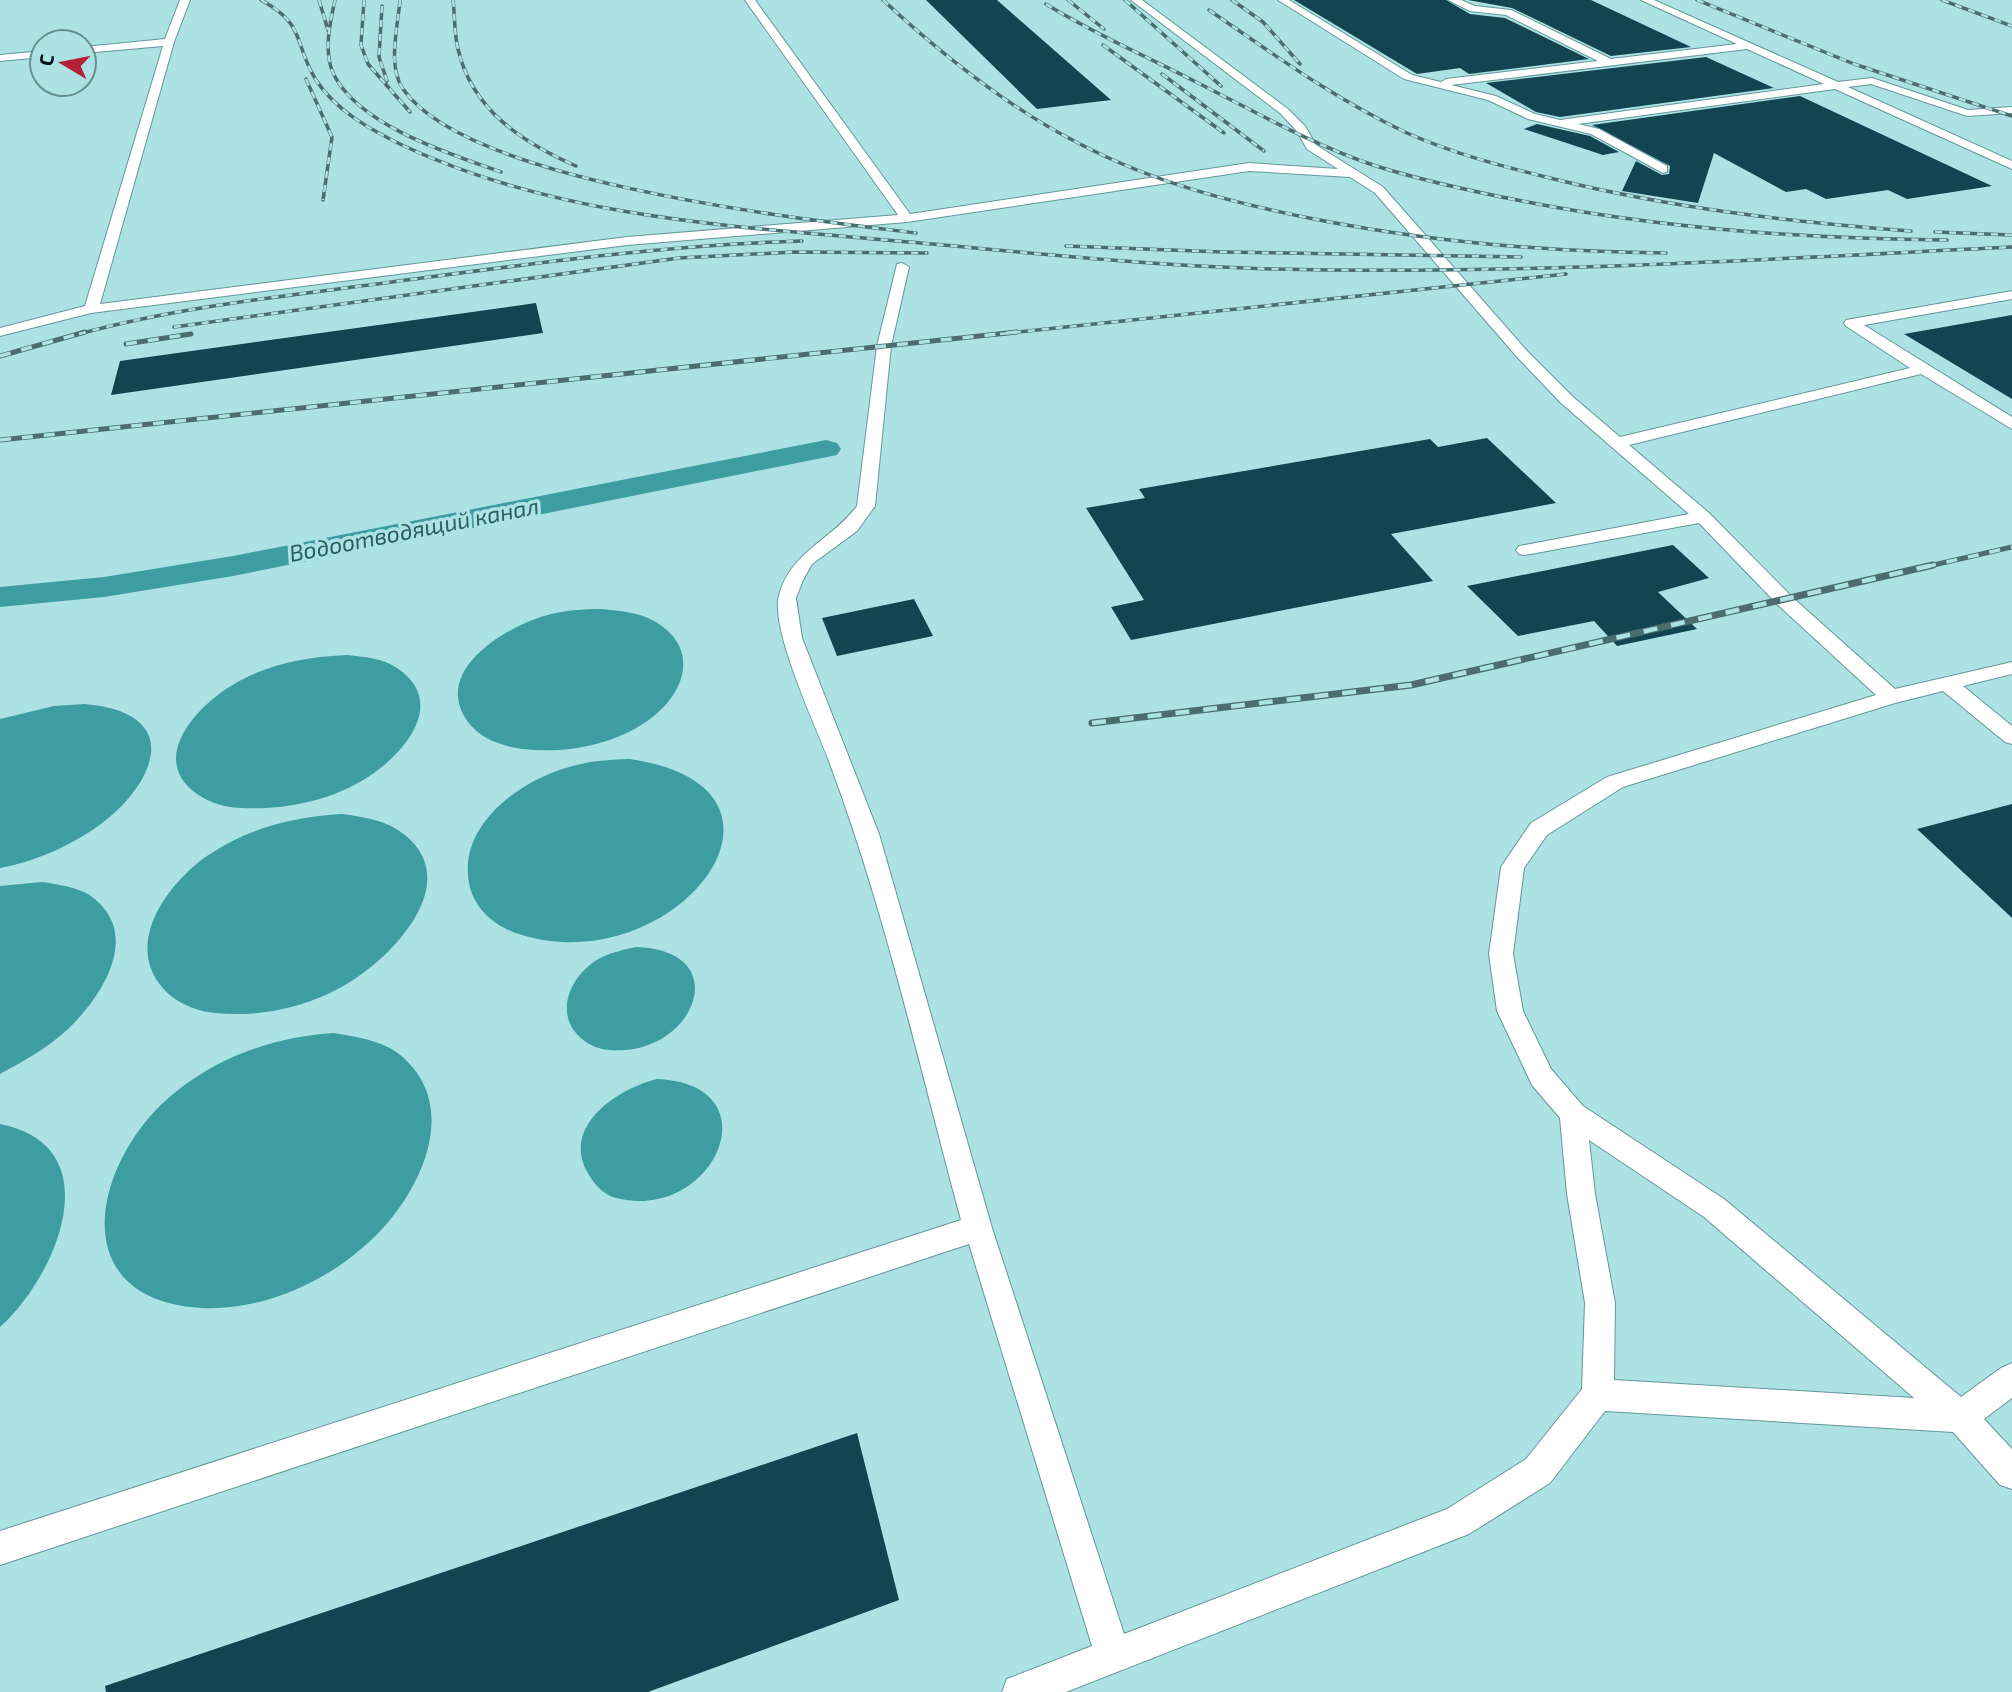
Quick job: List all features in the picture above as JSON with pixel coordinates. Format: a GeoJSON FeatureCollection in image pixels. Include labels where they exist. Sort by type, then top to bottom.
{"type":"FeatureCollection","features":[{"type":"Feature","properties":{"kind":"lane"},"geometry":{"type":"LineString","coordinates":[[91,309],[169,42],[185,0]]}},
{"type":"Feature","properties":{"kind":"lane"},"geometry":{"type":"LineString","coordinates":[[750,0],[907,218]]}},
{"type":"Feature","properties":{"kind":"lane"},"geometry":{"type":"LineString","coordinates":[[1136,0],[1284,111],[1301,128],[1316,150],[1379,190],[1531,364],[1567,400],[1703,517],[1785,601],[1891,697]]}},
{"type":"Feature","properties":{"kind":"lane"},"geometry":{"type":"LineString","coordinates":[[1283,0],[1408,77],[1492,99],[1524,114],[1595,131],[1662,169]]}},
{"type":"Feature","properties":{"kind":"lane"},"geometry":{"type":"LineString","coordinates":[[1453,0],[1473,9],[1513,14],[1608,62]]}},
{"type":"Feature","properties":{"kind":"lane"},"geometry":{"type":"LineString","coordinates":[[1646,0],[2012,165]]}},
{"type":"Feature","properties":{"kind":"lane"},"geometry":{"type":"LineString","coordinates":[[98,49],[169,42]]}},
{"type":"Feature","properties":{"kind":"lane"},"geometry":{"type":"LineString","coordinates":[[1432,83],[1749,46]]}},
{"type":"Feature","properties":{"kind":"lane"},"geometry":{"type":"LineString","coordinates":[[0,58],[28,55]]}},
{"type":"Feature","properties":{"kind":"lane"},"geometry":{"type":"LineString","coordinates":[[1560,123],[1872,81],[1967,113],[2012,110]]}},
{"type":"Feature","properties":{"kind":"lane"},"geometry":{"type":"LineString","coordinates":[[0,332],[91,309],[627,241],[907,218],[1249,167],[1288,153],[1309,140]]}},
{"type":"Feature","properties":{"kind":"lane"},"geometry":{"type":"LineString","coordinates":[[1249,167],[1357,174]]}},
{"type":"Feature","properties":{"kind":"lane"},"geometry":{"type":"LineString","coordinates":[[902,267],[884,346],[866,506],[850,527],[805,561],[787,598],[787,614],[792,638],[868,834],[978,1228],[1113,1656]]}},
{"type":"Feature","properties":{"kind":"lane"},"geometry":{"type":"LineString","coordinates":[[2012,295],[1851,323],[2012,424]]}},
{"type":"Feature","properties":{"kind":"lane"},"geometry":{"type":"LineString","coordinates":[[1616,443],[1923,369]]}},
{"type":"Feature","properties":{"kind":"lane"},"geometry":{"type":"LineString","coordinates":[[1524,550],[1703,517]]}},
{"type":"Feature","properties":{"kind":"lane"},"geometry":{"type":"LineString","coordinates":[[2012,668],[1891,697],[1615,782],[1539,829],[1513,867],[1501,954],[1510,1011],[1541,1077],[1573,1114],[1714,1208],[1961,1417],[2012,1473]]}},
{"type":"Feature","properties":{"kind":"lane"},"geometry":{"type":"LineString","coordinates":[[1948,685],[2012,737]]}},
{"type":"Feature","properties":{"kind":"lane"},"geometry":{"type":"LineString","coordinates":[[1020,1692],[1457,1522],[1538,1471],[1598,1395],[1600,1303],[1581,1194],[1573,1114]]}},
{"type":"Feature","properties":{"kind":"lane"},"geometry":{"type":"LineString","coordinates":[[0,1548],[978,1228]]}},
{"type":"Feature","properties":{"kind":"lane"},"geometry":{"type":"LineString","coordinates":[[1598,1395],[1961,1417],[2012,1379]]}},
{"type":"Feature","properties":{"kind":"water"},"geometry":{"type":"Polygon","coordinates":[[[573,610],[629,612],[648,618],[669,632],[678,645],[683,658],[683,672],[678,686],[660,711],[620,736],[563,750],[507,746],[481,735],[474,729],[459,704],[459,686],[465,670],[477,655],[510,631],[544,616],[573,610]]]}},
{"type":"Feature","properties":{"kind":"water"},"geometry":{"type":"Polygon","coordinates":[[[347,655],[373,658],[392,665],[412,681],[419,696],[420,711],[416,726],[407,741],[382,767],[354,785],[323,798],[275,807],[236,808],[219,804],[197,794],[183,781],[177,767],[181,738],[201,710],[226,689],[269,668],[299,660],[347,655]]]}},
{"type":"Feature","properties":{"kind":"water"},"geometry":{"type":"Polygon","coordinates":[[[85,704],[121,711],[144,728],[150,740],[148,768],[122,806],[87,833],[45,855],[0,868],[0,719],[54,706],[85,704]]]}},
{"type":"Feature","properties":{"kind":"water"},"geometry":{"type":"Polygon","coordinates":[[[629,759],[688,777],[717,805],[723,839],[708,875],[676,907],[632,931],[579,942],[522,935],[504,928],[488,917],[472,893],[468,862],[482,825],[495,809],[529,784],[566,768],[605,760],[629,759]]]}},
{"type":"Feature","properties":{"kind":"water"},"geometry":{"type":"Polygon","coordinates":[[[342,814],[385,823],[398,830],[419,851],[427,874],[424,898],[412,922],[394,945],[373,966],[350,982],[314,1000],[287,1008],[244,1014],[215,1013],[192,1008],[171,996],[156,979],[148,960],[148,941],[153,921],[163,902],[191,869],[223,846],[255,831],[289,821],[342,814]]]}},
{"type":"Feature","properties":{"kind":"water"},"geometry":{"type":"Polygon","coordinates":[[[42,882],[78,890],[97,901],[109,916],[115,933],[115,950],[102,986],[80,1017],[51,1043],[0,1074],[0,886],[42,882]]]}},
{"type":"Feature","properties":{"kind":"water"},"geometry":{"type":"Polygon","coordinates":[[[636,947],[666,952],[685,964],[694,980],[694,998],[686,1016],[671,1032],[650,1044],[625,1050],[606,1050],[593,1046],[578,1035],[571,1025],[567,1014],[570,991],[576,980],[595,961],[636,947]]]}},
{"type":"Feature","properties":{"kind":"water"},"geometry":{"type":"Polygon","coordinates":[[[334,1033],[376,1042],[399,1054],[419,1076],[430,1102],[431,1129],[426,1156],[415,1183],[381,1231],[344,1262],[307,1285],[286,1294],[244,1305],[201,1308],[156,1299],[125,1279],[109,1252],[105,1220],[111,1185],[126,1150],[149,1117],[196,1077],[233,1057],[272,1043],[334,1033]]]}},
{"type":"Feature","properties":{"kind":"water"},"geometry":{"type":"Polygon","coordinates":[[[657,1079],[693,1087],[715,1103],[722,1125],[718,1150],[703,1173],[680,1191],[651,1200],[612,1197],[589,1175],[582,1158],[581,1141],[587,1126],[610,1101],[625,1091],[657,1079]]]}},
{"type":"Feature","properties":{"kind":"water"},"geometry":{"type":"Polygon","coordinates":[[[0,1124],[34,1137],[55,1158],[64,1184],[63,1215],[55,1246],[40,1277],[21,1305],[0,1327],[0,1124]]]}},
{"type":"Feature","properties":{"kind":"building"},"geometry":{"type":"Polygon","coordinates":[[[926,0],[997,0],[1111,100],[1037,109],[926,0]]]}},
{"type":"Feature","properties":{"kind":"building"},"geometry":{"type":"Polygon","coordinates":[[[1294,0],[1446,0],[1470,14],[1505,18],[1589,59],[1469,74],[1460,68],[1417,74],[1294,0]]]}},
{"type":"Feature","properties":{"kind":"building"},"geometry":{"type":"Polygon","coordinates":[[[1468,0],[1591,0],[1691,47],[1611,56],[1512,8],[1468,0]]]}},
{"type":"Feature","properties":{"kind":"building"},"geometry":{"type":"Polygon","coordinates":[[[1706,57],[1774,88],[1560,117],[1536,112],[1486,83],[1706,57]]]}},
{"type":"Feature","properties":{"kind":"building"},"geometry":{"type":"Polygon","coordinates":[[[1800,96],[1992,186],[1907,199],[1888,190],[1826,199],[1806,189],[1786,192],[1714,153],[1698,203],[1622,191],[1636,161],[1662,175],[1669,174],[1670,166],[1592,125],[1800,96]]]}},
{"type":"Feature","properties":{"kind":"building"},"geometry":{"type":"Polygon","coordinates":[[[1537,124],[1590,136],[1619,152],[1603,155],[1524,129],[1537,124]]]}},
{"type":"Feature","properties":{"kind":"building"},"geometry":{"type":"Polygon","coordinates":[[[536,303],[543,333],[111,395],[120,361],[536,303]]]}},
{"type":"Feature","properties":{"kind":"building"},"geometry":{"type":"Polygon","coordinates":[[[2012,315],[2012,399],[1904,334],[2012,315]]]}},
{"type":"Feature","properties":{"kind":"building"},"geometry":{"type":"Polygon","coordinates":[[[1487,438],[1556,503],[1391,534],[1433,581],[1131,640],[1111,607],[1144,600],[1086,508],[1145,498],[1139,489],[1430,439],[1438,447],[1487,438]]]}},
{"type":"Feature","properties":{"kind":"building"},"geometry":{"type":"Polygon","coordinates":[[[1673,545],[1709,578],[1658,592],[1697,629],[1617,646],[1594,621],[1518,636],[1467,586],[1673,545]]]}},
{"type":"Feature","properties":{"kind":"building"},"geometry":{"type":"Polygon","coordinates":[[[914,599],[933,636],[837,656],[822,618],[914,599]]]}},
{"type":"Feature","properties":{"kind":"building"},"geometry":{"type":"Polygon","coordinates":[[[2012,804],[2012,918],[1917,829],[2012,804]]]}},
{"type":"Feature","properties":{"kind":"building"},"geometry":{"type":"Polygon","coordinates":[[[857,1433],[899,1600],[648,1692],[106,1692],[105,1686],[857,1433]]]}},
{"type":"Feature","properties":{"kind":"waterway","name":"Водоотводящий канал"},"geometry":{"type":"LineString","coordinates":[[0,597],[104,587],[233,566],[826,449]]}},
{"type":"Feature","properties":{"kind":"railway"},"geometry":{"type":"LineString","coordinates":[[261,0],[276,9],[293,27],[309,67],[324,91],[355,119],[379,133],[463,170],[523,189],[646,215],[772,230],[1086,258],[1275,269],[1552,268],[2012,247]]}},
{"type":"Feature","properties":{"kind":"railway"},"geometry":{"type":"LineString","coordinates":[[319,0],[328,30]]}},
{"type":"Feature","properties":{"kind":"railway"},"geometry":{"type":"LineString","coordinates":[[335,0],[329,57],[334,75],[347,93],[364,109],[408,136],[501,172]]}},
{"type":"Feature","properties":{"kind":"railway"},"geometry":{"type":"LineString","coordinates":[[364,0],[361,45],[368,64],[410,112]]}},
{"type":"Feature","properties":{"kind":"railway"},"geometry":{"type":"LineString","coordinates":[[400,0],[394,58],[398,80],[403,89],[439,122],[495,149],[564,172],[642,191],[797,218],[916,233]]}},
{"type":"Feature","properties":{"kind":"railway"},"geometry":{"type":"LineString","coordinates":[[453,0],[458,49],[475,90],[487,106],[519,135],[576,166]]}},
{"type":"Feature","properties":{"kind":"railway"},"geometry":{"type":"LineString","coordinates":[[883,0],[952,60],[1025,113],[1106,157],[1193,190],[1284,213],[1446,240],[1534,248],[1666,253]]}},
{"type":"Feature","properties":{"kind":"railway"},"geometry":{"type":"LineString","coordinates":[[1068,0],[1104,29]]}},
{"type":"Feature","properties":{"kind":"railway"},"geometry":{"type":"LineString","coordinates":[[1125,0],[1221,86]]}},
{"type":"Feature","properties":{"kind":"railway"},"geometry":{"type":"LineString","coordinates":[[1232,0],[1263,22],[1300,64]]}},
{"type":"Feature","properties":{"kind":"railway"},"geometry":{"type":"LineString","coordinates":[[1697,0],[1854,64],[2012,116]]}},
{"type":"Feature","properties":{"kind":"railway"},"geometry":{"type":"LineString","coordinates":[[1942,0],[2012,26]]}},
{"type":"Feature","properties":{"kind":"railway"},"geometry":{"type":"LineString","coordinates":[[1046,4],[1101,35],[1305,137],[1350,157],[1411,176],[1527,202],[1684,226],[1789,235],[1947,240]]}},
{"type":"Feature","properties":{"kind":"railway"},"geometry":{"type":"LineString","coordinates":[[382,6],[379,57],[387,81]]}},
{"type":"Feature","properties":{"kind":"railway"},"geometry":{"type":"LineString","coordinates":[[1209,10],[1305,76],[1355,106],[1407,133],[1461,154],[1598,189],[1687,206],[1911,231]]}},
{"type":"Feature","properties":{"kind":"railway"},"geometry":{"type":"LineString","coordinates":[[1103,45],[1224,133]]}},
{"type":"Feature","properties":{"kind":"railway"},"geometry":{"type":"LineString","coordinates":[[1162,74],[1264,151]]}},
{"type":"Feature","properties":{"kind":"railway"},"geometry":{"type":"LineString","coordinates":[[306,79],[332,137],[323,200]]}},
{"type":"Feature","properties":{"kind":"railway"},"geometry":{"type":"LineString","coordinates":[[1935,232],[2012,235]]}},
{"type":"Feature","properties":{"kind":"railway"},"geometry":{"type":"LineString","coordinates":[[79,334],[156,316],[234,303],[494,269],[647,251],[802,241]]}},
{"type":"Feature","properties":{"kind":"railway"},"geometry":{"type":"LineString","coordinates":[[1066,246],[1223,252],[1521,257]]}},
{"type":"Feature","properties":{"kind":"railway"},"geometry":{"type":"LineString","coordinates":[[174,327],[679,258],[794,252],[927,253]]}},
{"type":"Feature","properties":{"kind":"railway"},"geometry":{"type":"LineString","coordinates":[[1000,334],[1566,274]]}},
{"type":"Feature","properties":{"kind":"railway"},"geometry":{"type":"LineString","coordinates":[[0,356],[85,332]]}},
{"type":"Feature","properties":{"kind":"railway"},"geometry":{"type":"LineString","coordinates":[[0,440],[1017,332]]}},
{"type":"Feature","properties":{"kind":"railway"},"geometry":{"type":"LineString","coordinates":[[126,344],[191,334]]}},
{"type":"Feature","properties":{"kind":"railway"},"geometry":{"type":"LineString","coordinates":[[1925,567],[2012,547]]}},
{"type":"Feature","properties":{"kind":"railway"},"geometry":{"type":"LineString","coordinates":[[1092,723],[1411,685],[1933,565]]}}]}
